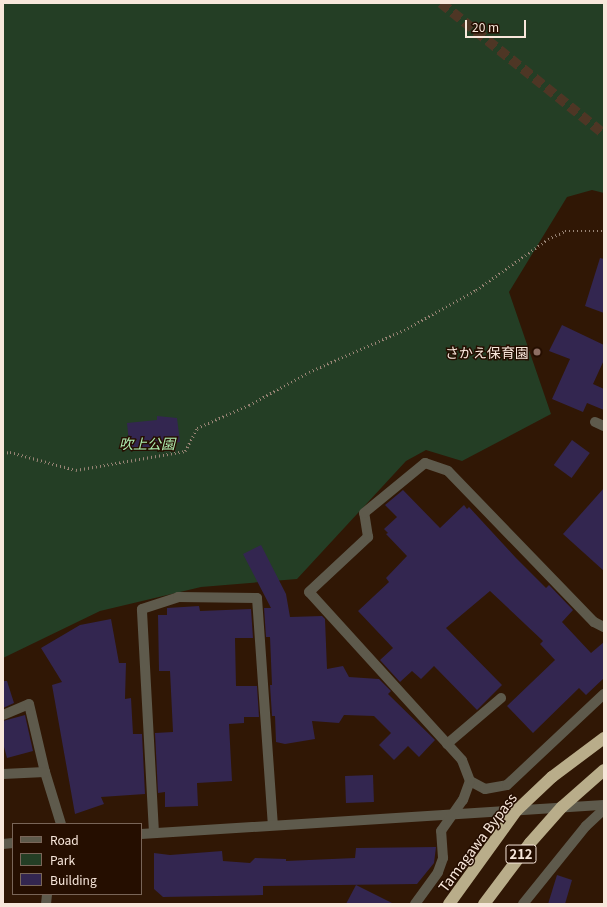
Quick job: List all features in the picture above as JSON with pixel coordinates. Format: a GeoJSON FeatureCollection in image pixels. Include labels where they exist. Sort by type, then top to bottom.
{"type":"FeatureCollection","features":[{"type":"Feature","properties":{"kind":"highway","name":"Tamagawa Bypass"},"geometry":{"type":"LineString","coordinates":[[449,904],[516,811],[552,777],[604,738]]}},
{"type":"Feature","properties":{"kind":"highway","name":"212"},"geometry":{"type":"LineString","coordinates":[[484,904],[525,849],[562,807],[604,770]]}},
{"type":"Feature","properties":{"kind":"street"},"geometry":{"type":"LineString","coordinates":[[415,904],[438,872],[443,858],[442,832],[450,815],[463,800],[470,782],[462,760],[309,592],[368,537],[364,513],[425,463],[448,471],[594,622],[604,627]]}},
{"type":"Feature","properties":{"kind":"street"},"geometry":{"type":"LineString","coordinates":[[154,833],[142,609],[178,597],[258,598],[273,824]]}},
{"type":"Feature","properties":{"kind":"street"},"geometry":{"type":"LineString","coordinates":[[470,782],[485,789],[507,785],[604,694]]}},
{"type":"Feature","properties":{"kind":"street"},"geometry":{"type":"LineString","coordinates":[[447,744],[501,698]]}},
{"type":"Feature","properties":{"kind":"street"},"geometry":{"type":"LineString","coordinates":[[3,715],[30,704],[45,772],[61,823]]}},
{"type":"Feature","properties":{"kind":"street"},"geometry":{"type":"LineString","coordinates":[[3,774],[45,772]]}},
{"type":"Feature","properties":{"kind":"street"},"geometry":{"type":"LineString","coordinates":[[142,834],[273,824],[604,805]]}},
{"type":"Feature","properties":{"kind":"street"},"geometry":{"type":"LineString","coordinates":[[523,904],[586,826],[604,809]]}},
{"type":"Feature","properties":{"kind":"path"},"geometry":{"type":"LineString","coordinates":[[3,453],[10,452],[76,470],[185,451],[197,428],[249,405],[309,372],[404,330],[476,290],[548,238],[565,231],[604,230]]}},
{"type":"Feature","properties":{"kind":"green space","name":"吹上公園"},"geometry":{"type":"Polygon","coordinates":[[[3,3],[604,3],[604,193],[592,190],[567,197],[509,292],[551,414],[462,461],[426,450],[406,461],[297,579],[201,587],[100,611],[3,658],[3,3]]]}},
{"type":"Feature","properties":{"kind":"building"},"geometry":{"type":"Polygon","coordinates":[[[600,258],[604,259],[604,313],[585,306],[600,258]]]}},
{"type":"Feature","properties":{"kind":"building"},"geometry":{"type":"Polygon","coordinates":[[[562,325],[604,345],[604,360],[593,384],[604,389],[604,410],[587,403],[583,412],[552,399],[570,359],[549,351],[562,325]]]}},
{"type":"Feature","properties":{"kind":"building"},"geometry":{"type":"Polygon","coordinates":[[[157,416],[177,418],[180,442],[130,451],[127,423],[157,420],[157,416]]]}},
{"type":"Feature","properties":{"kind":"building"},"geometry":{"type":"Polygon","coordinates":[[[572,440],[590,453],[572,478],[554,465],[572,440]]]}},
{"type":"Feature","properties":{"kind":"building"},"geometry":{"type":"Polygon","coordinates":[[[604,488],[604,571],[563,534],[604,488]]]}},
{"type":"Feature","properties":{"kind":"building"},"geometry":{"type":"Polygon","coordinates":[[[403,490],[440,528],[464,505],[467,509],[469,507],[546,588],[549,585],[573,610],[562,622],[591,653],[604,642],[604,678],[586,695],[579,688],[533,733],[507,706],[555,660],[540,644],[543,641],[490,591],[446,628],[502,685],[477,710],[434,666],[421,679],[412,671],[400,682],[380,660],[393,648],[358,611],[389,582],[386,578],[407,556],[386,534],[388,533],[384,529],[397,517],[385,505],[403,490]]]}},
{"type":"Feature","properties":{"kind":"building"},"geometry":{"type":"Polygon","coordinates":[[[261,545],[286,594],[290,617],[322,616],[325,619],[327,669],[343,666],[349,677],[379,679],[391,691],[388,694],[435,740],[419,757],[408,746],[394,760],[379,745],[391,733],[374,716],[344,715],[339,723],[312,721],[315,739],[285,744],[276,742],[275,716],[272,716],[270,685],[272,685],[270,637],[266,637],[264,608],[271,608],[243,554],[261,545]]]}},
{"type":"Feature","properties":{"kind":"building"},"geometry":{"type":"Polygon","coordinates":[[[199,606],[200,611],[251,609],[253,638],[235,638],[236,686],[257,686],[259,717],[244,717],[244,723],[229,724],[232,781],[197,783],[198,806],[165,807],[165,792],[158,793],[155,733],[173,732],[170,671],[159,671],[158,615],[167,615],[167,608],[199,606]]]}},
{"type":"Feature","properties":{"kind":"building"},"geometry":{"type":"Polygon","coordinates":[[[111,619],[119,663],[126,663],[125,699],[131,698],[133,734],[142,734],[145,794],[101,797],[104,804],[75,814],[52,685],[62,682],[41,648],[80,625],[111,619]]]}},
{"type":"Feature","properties":{"kind":"building"},"geometry":{"type":"Polygon","coordinates":[[[3,681],[7,681],[14,703],[3,708],[3,681]]]}},
{"type":"Feature","properties":{"kind":"building"},"geometry":{"type":"Polygon","coordinates":[[[25,715],[33,751],[7,758],[3,743],[3,721],[25,715]]]}},
{"type":"Feature","properties":{"kind":"building"},"geometry":{"type":"Polygon","coordinates":[[[373,775],[374,802],[346,803],[345,776],[373,775]]]}},
{"type":"Feature","properties":{"kind":"building"},"geometry":{"type":"Polygon","coordinates":[[[436,847],[434,863],[417,884],[263,886],[263,895],[163,897],[154,889],[154,853],[170,855],[222,851],[223,861],[250,863],[255,858],[286,859],[286,861],[355,858],[356,848],[436,847]]]}},
{"type":"Feature","properties":{"kind":"building"},"geometry":{"type":"Polygon","coordinates":[[[557,875],[572,880],[565,904],[548,904],[557,875]]]}},
{"type":"Feature","properties":{"kind":"building"},"geometry":{"type":"Polygon","coordinates":[[[356,885],[394,904],[346,904],[356,885]]]}},
{"type":"Feature","properties":{"kind":"tunnel"},"geometry":{"type":"LineString","coordinates":[[441,3],[604,134]]}},
{"type":"Feature","properties":{"kind":"place","name":"さかえ保育園"},"geometry":{"type":"Point","coordinates":[537,352]}}]}
